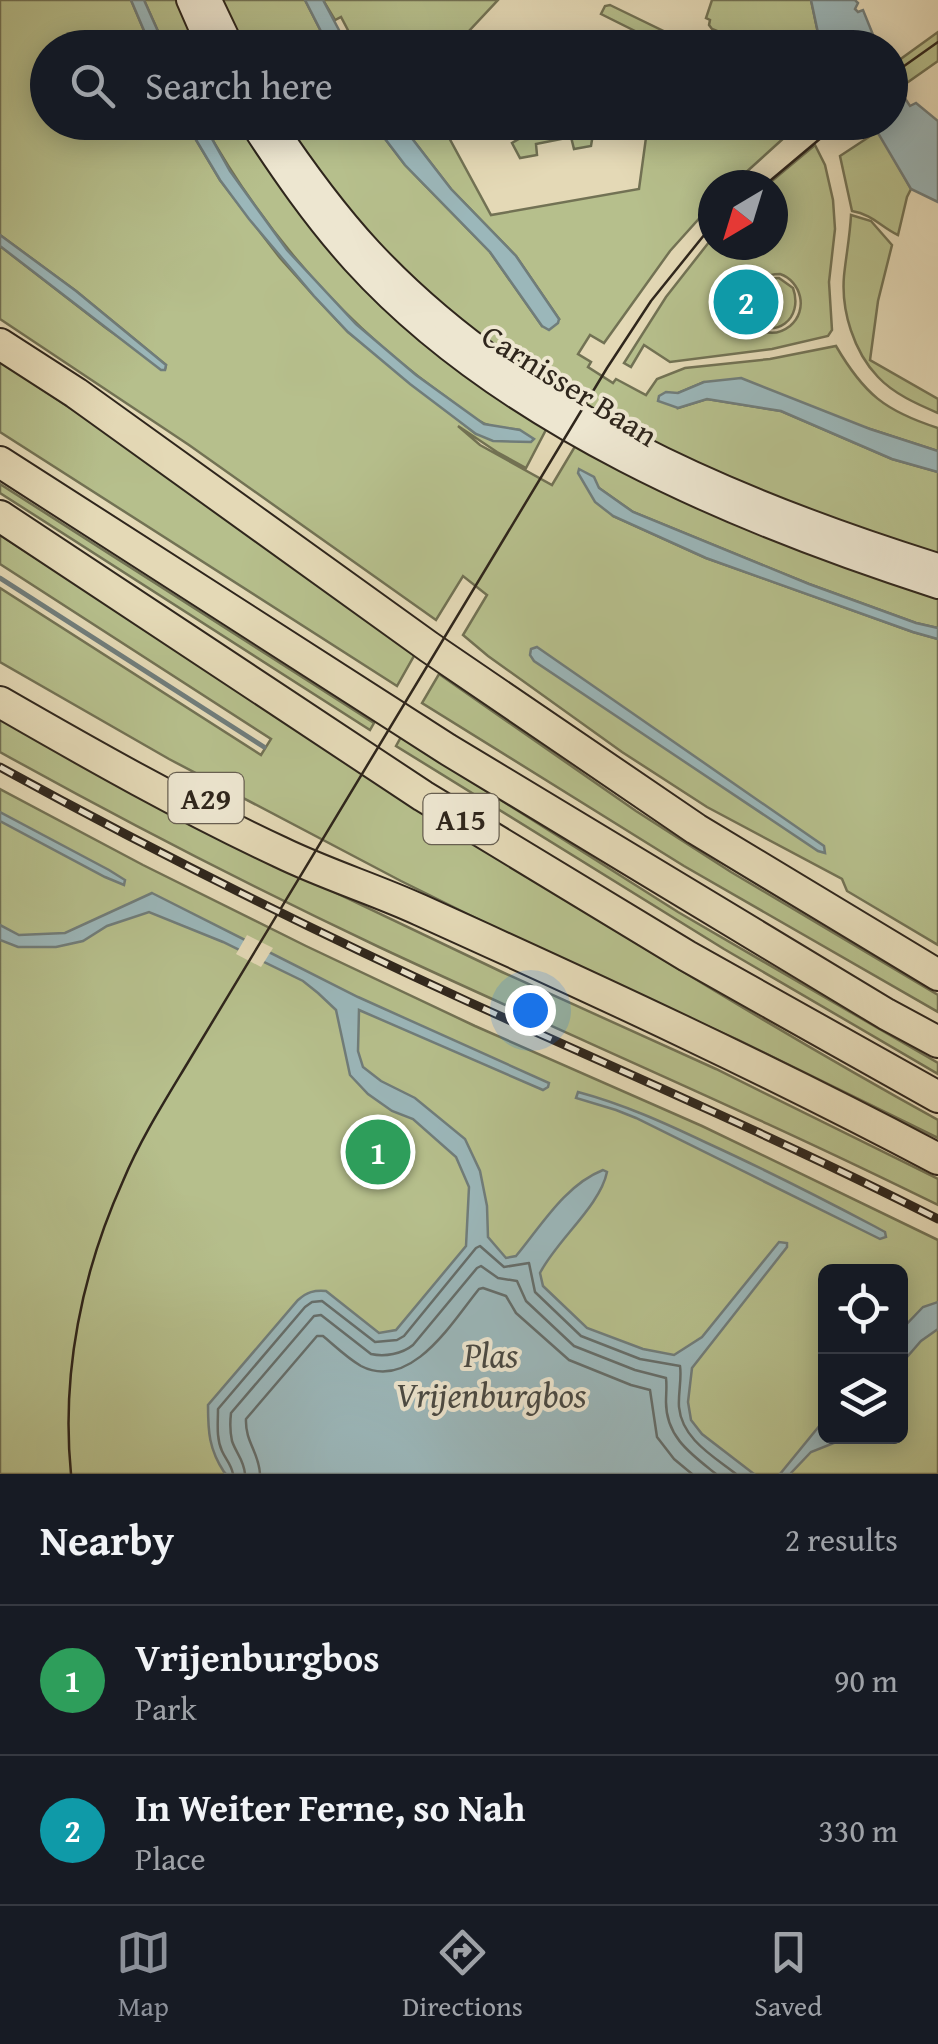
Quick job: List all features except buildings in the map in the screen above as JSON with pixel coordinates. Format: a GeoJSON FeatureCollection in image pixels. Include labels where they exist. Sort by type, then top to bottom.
{"type":"FeatureCollection","features":[{"type":"Feature","properties":{"kind":"highway"},"geometry":{"type":"LineString","coordinates":[[0,344],[76,393],[429,646],[680,818],[938,975]]}},
{"type":"Feature","properties":{"kind":"highway","name":"A15"},"geometry":{"type":"LineString","coordinates":[[0,462],[446,748],[938,1042]]}},
{"type":"Feature","properties":{"kind":"highway","name":"A15"},"geometry":{"type":"LineString","coordinates":[[0,516],[423,796],[686,956],[938,1098]]}},
{"type":"Feature","properties":{"kind":"highway","name":"A29"},"geometry":{"type":"LineString","coordinates":[[0,682],[167,778],[415,908]]}},
{"type":"Feature","properties":{"kind":"highway"},"geometry":{"type":"LineString","coordinates":[[0,702],[92,756],[283,854],[415,908],[706,1041],[938,1159]]}},
{"type":"Feature","properties":{"kind":"main road"},"geometry":{"type":"LineString","coordinates":[[188,0],[201,30]]}},
{"type":"Feature","properties":{"kind":"main road"},"geometry":{"type":"LineString","coordinates":[[210,0],[224,30]]}},
{"type":"Feature","properties":{"kind":"main road","name":"Carnisser Baan"},"geometry":{"type":"LineString","coordinates":[[262,140],[295,192],[356,264],[426,331],[512,396],[659,478],[746,518],[938,587]]}},
{"type":"Feature","properties":{"kind":"main road","name":"Carnisser Baan"},"geometry":{"type":"LineString","coordinates":[[284,140],[311,180],[371,250],[439,315],[525,380],[598,424],[737,491],[855,539],[938,564]]}},
{"type":"Feature","properties":{"kind":"green space"},"geometry":{"type":"Polygon","coordinates":[[[0,0],[131,0],[144,30],[30,30],[30,140],[196,140],[220,180],[280,258],[348,332],[476,434],[520,430],[487,425],[466,412],[369,335],[306,271],[251,200],[213,140],[263,140],[550,422],[526,468],[458,426],[480,445],[552,485],[580,438],[938,587],[938,628],[916,623],[633,512],[580,470],[613,516],[706,558],[938,639],[938,945],[847,891],[842,879],[707,807],[488,656],[463,635],[487,595],[463,576],[436,620],[189,445],[0,319],[0,246],[165,369],[166,365],[76,291],[0,235],[0,0]]]}},
{"type":"Feature","properties":{"kind":"green space"},"geometry":{"type":"Polygon","coordinates":[[[144,0],[182,0],[195,30],[157,30],[144,0]]]}},
{"type":"Feature","properties":{"kind":"green space"},"geometry":{"type":"Polygon","coordinates":[[[216,0],[305,0],[320,30],[229,30],[216,0]]]}},
{"type":"Feature","properties":{"kind":"green space"},"geometry":{"type":"Polygon","coordinates":[[[323,0],[498,0],[470,30],[348,30],[341,17],[335,20],[323,0]]]}},
{"type":"Feature","properties":{"kind":"green space"},"geometry":{"type":"Polygon","coordinates":[[[712,0],[811,0],[817,30],[714,30],[706,18],[712,0]]]}},
{"type":"Feature","properties":{"kind":"green space"},"geometry":{"type":"Polygon","coordinates":[[[605,6],[662,30],[633,30],[601,14],[605,6]]]}},
{"type":"Feature","properties":{"kind":"green space"},"geometry":{"type":"Polygon","coordinates":[[[938,32],[938,61],[908,82],[908,54],[938,32]]]}},
{"type":"Feature","properties":{"kind":"green space"},"geometry":{"type":"Polygon","coordinates":[[[293,140],[386,140],[405,165],[490,252],[542,326],[559,319],[516,256],[451,189],[413,140],[450,140],[491,215],[639,189],[646,140],[781,140],[748,170],[698,170],[698,220],[670,251],[604,343],[590,335],[578,354],[591,362],[588,367],[613,383],[616,379],[646,395],[657,379],[685,368],[770,359],[836,346],[856,377],[878,399],[904,415],[938,428],[938,451],[704,382],[678,393],[678,408],[707,399],[781,411],[892,459],[938,472],[938,556],[818,515],[675,453],[567,396],[475,335],[374,244],[293,140]]]}},
{"type":"Feature","properties":{"kind":"green space"},"geometry":{"type":"Polygon","coordinates":[[[556,140],[536,144],[537,155],[520,158],[512,143],[556,140]]]}},
{"type":"Feature","properties":{"kind":"green space"},"geometry":{"type":"Polygon","coordinates":[[[572,140],[592,140],[591,146],[574,149],[572,140]]]}},
{"type":"Feature","properties":{"kind":"green space"},"geometry":{"type":"Polygon","coordinates":[[[864,140],[883,140],[911,189],[898,235],[852,211],[840,156],[864,140]]]}},
{"type":"Feature","properties":{"kind":"green space"},"geometry":{"type":"Polygon","coordinates":[[[815,145],[825,165],[835,229],[829,282],[832,330],[828,336],[772,349],[670,362],[644,345],[631,367],[624,363],[666,297],[698,256],[698,260],[788,260],[785,170],[815,145]],[[780,274],[771,275],[761,281],[749,299],[743,301],[733,289],[734,299],[746,306],[754,301],[762,284],[779,278],[793,288],[795,299],[785,324],[759,326],[749,320],[735,300],[743,316],[756,328],[781,331],[796,319],[801,304],[793,283],[780,274]]]}},
{"type":"Feature","properties":{"kind":"green space"},"geometry":{"type":"Polygon","coordinates":[[[851,215],[871,221],[892,245],[878,301],[870,360],[938,399],[938,413],[884,383],[856,343],[847,317],[844,289],[851,215]]]}},
{"type":"Feature","properties":{"kind":"green space"},"geometry":{"type":"Polygon","coordinates":[[[0,361],[134,451],[415,654],[397,686],[0,432],[0,361]]]}},
{"type":"Feature","properties":{"kind":"green space"},"geometry":{"type":"Polygon","coordinates":[[[0,484],[374,723],[370,730],[0,493],[0,484]]]}},
{"type":"Feature","properties":{"kind":"green space"},"geometry":{"type":"Polygon","coordinates":[[[0,535],[581,909],[938,1120],[938,1138],[401,881],[169,759],[0,662],[0,588],[261,755],[271,739],[0,564],[0,535]]]}},
{"type":"Feature","properties":{"kind":"green space"},"geometry":{"type":"Polygon","coordinates":[[[439,674],[636,811],[938,995],[938,1012],[684,866],[422,703],[439,674]]]}},
{"type":"Feature","properties":{"kind":"green space"},"geometry":{"type":"Polygon","coordinates":[[[0,715],[313,882],[716,1069],[938,1179],[938,1205],[379,947],[140,828],[0,752],[0,715]]]}},
{"type":"Feature","properties":{"kind":"green space"},"geometry":{"type":"Polygon","coordinates":[[[401,737],[678,912],[938,1063],[938,1074],[724,949],[396,746],[401,737]]]}},
{"type":"Feature","properties":{"kind":"green space"},"geometry":{"type":"Polygon","coordinates":[[[0,789],[306,946],[702,1126],[938,1240],[938,1474],[0,1474],[0,789]]]}},
{"type":"Feature","properties":{"kind":"water"},"geometry":{"type":"Polygon","coordinates":[[[131,0],[144,0],[157,30],[144,30],[131,0]]]}},
{"type":"Feature","properties":{"kind":"water"},"geometry":{"type":"Polygon","coordinates":[[[305,0],[323,0],[339,30],[320,30],[305,0]]]}},
{"type":"Feature","properties":{"kind":"water"},"geometry":{"type":"Polygon","coordinates":[[[811,0],[855,0],[855,9],[863,10],[871,30],[817,30],[811,0]]]}},
{"type":"Feature","properties":{"kind":"water"},"geometry":{"type":"Polygon","coordinates":[[[908,103],[910,106],[916,103],[938,121],[938,202],[911,189],[882,140],[908,140],[908,103]]]}},
{"type":"Feature","properties":{"kind":"water"},"geometry":{"type":"Polygon","coordinates":[[[196,140],[213,140],[287,250],[356,324],[416,375],[484,424],[520,430],[534,439],[493,441],[476,434],[410,384],[348,332],[314,296],[220,180],[196,140]]]}},
{"type":"Feature","properties":{"kind":"water"},"geometry":{"type":"Polygon","coordinates":[[[386,140],[413,140],[451,189],[516,256],[558,323],[549,330],[542,326],[490,252],[405,165],[386,140]]]}},
{"type":"Feature","properties":{"kind":"water"},"geometry":{"type":"Polygon","coordinates":[[[0,235],[76,291],[166,365],[165,370],[0,246],[0,235]]]}},
{"type":"Feature","properties":{"kind":"water"},"geometry":{"type":"Polygon","coordinates":[[[741,378],[938,451],[938,472],[892,459],[781,411],[707,399],[678,408],[658,401],[666,392],[678,393],[704,382],[741,378]]]}},
{"type":"Feature","properties":{"kind":"water"},"geometry":{"type":"Polygon","coordinates":[[[579,469],[594,477],[599,488],[633,512],[809,584],[938,628],[938,639],[706,558],[613,516],[595,502],[579,469]]]}},
{"type":"Feature","properties":{"kind":"water"},"geometry":{"type":"Polygon","coordinates":[[[537,647],[824,846],[825,853],[534,661],[531,649],[537,647]]]}},
{"type":"Feature","properties":{"kind":"water"},"geometry":{"type":"Polygon","coordinates":[[[0,812],[109,870],[125,880],[124,885],[0,821],[0,812]]]}},
{"type":"Feature","properties":{"kind":"water","name":"Plas Vrijenburgbos"},"geometry":{"type":"Polygon","coordinates":[[[152,893],[358,997],[549,1083],[543,1090],[359,1010],[358,1051],[363,1067],[415,1098],[465,1139],[480,1171],[488,1237],[506,1258],[516,1256],[577,1186],[603,1170],[607,1172],[596,1197],[540,1273],[543,1286],[587,1328],[643,1349],[674,1355],[702,1337],[779,1242],[787,1243],[692,1368],[688,1402],[691,1420],[702,1434],[754,1474],[226,1474],[212,1448],[208,1405],[308,1293],[326,1291],[379,1333],[396,1330],[466,1246],[469,1187],[456,1157],[413,1119],[392,1111],[368,1094],[350,1075],[336,1010],[303,981],[149,912],[107,926],[83,941],[56,947],[18,947],[0,940],[0,925],[19,935],[65,933],[152,893]]]}},
{"type":"Feature","properties":{"kind":"water"},"geometry":{"type":"Polygon","coordinates":[[[578,1092],[644,1114],[728,1153],[874,1226],[885,1232],[886,1237],[880,1239],[636,1118],[576,1098],[578,1092]]]}},
{"type":"Feature","properties":{"kind":"water"},"geometry":{"type":"Polygon","coordinates":[[[938,1302],[938,1329],[908,1356],[908,1323],[923,1307],[938,1302]]]}},
{"type":"Feature","properties":{"kind":"water"},"geometry":{"type":"Polygon","coordinates":[[[818,1428],[818,1444],[831,1444],[811,1452],[790,1474],[780,1474],[818,1428]]]}},
{"type":"Feature","properties":{"kind":"pier"},"geometry":{"type":"Polygon","coordinates":[[[247,935],[273,948],[261,967],[236,954],[247,935]]]}},
{"type":"Feature","properties":{"kind":"waterway"},"geometry":{"type":"LineString","coordinates":[[0,578],[264,747]]}},
{"type":"Feature","properties":{"kind":"tram line"},"geometry":{"type":"LineString","coordinates":[[908,63],[938,42]]}},
{"type":"Feature","properties":{"kind":"tram line"},"geometry":{"type":"LineString","coordinates":[[783,170],[819,140]]}},
{"type":"Feature","properties":{"kind":"tram line"},"geometry":{"type":"LineString","coordinates":[[71,1474],[69,1398],[78,1324],[96,1251],[138,1149],[607,368],[651,301],[698,243]]}},
{"type":"Feature","properties":{"kind":"railway"},"geometry":{"type":"LineString","coordinates":[[0,767],[350,946],[938,1219]]}},
{"type":"Feature","properties":{"kind":"place","name":"In Weiter Ferne, so Nah"},"geometry":{"type":"Point","coordinates":[746,302]}},
{"type":"Feature","properties":{"kind":"place","name":"Vrijenburgbos"},"geometry":{"type":"Point","coordinates":[378,1152]}}]}
